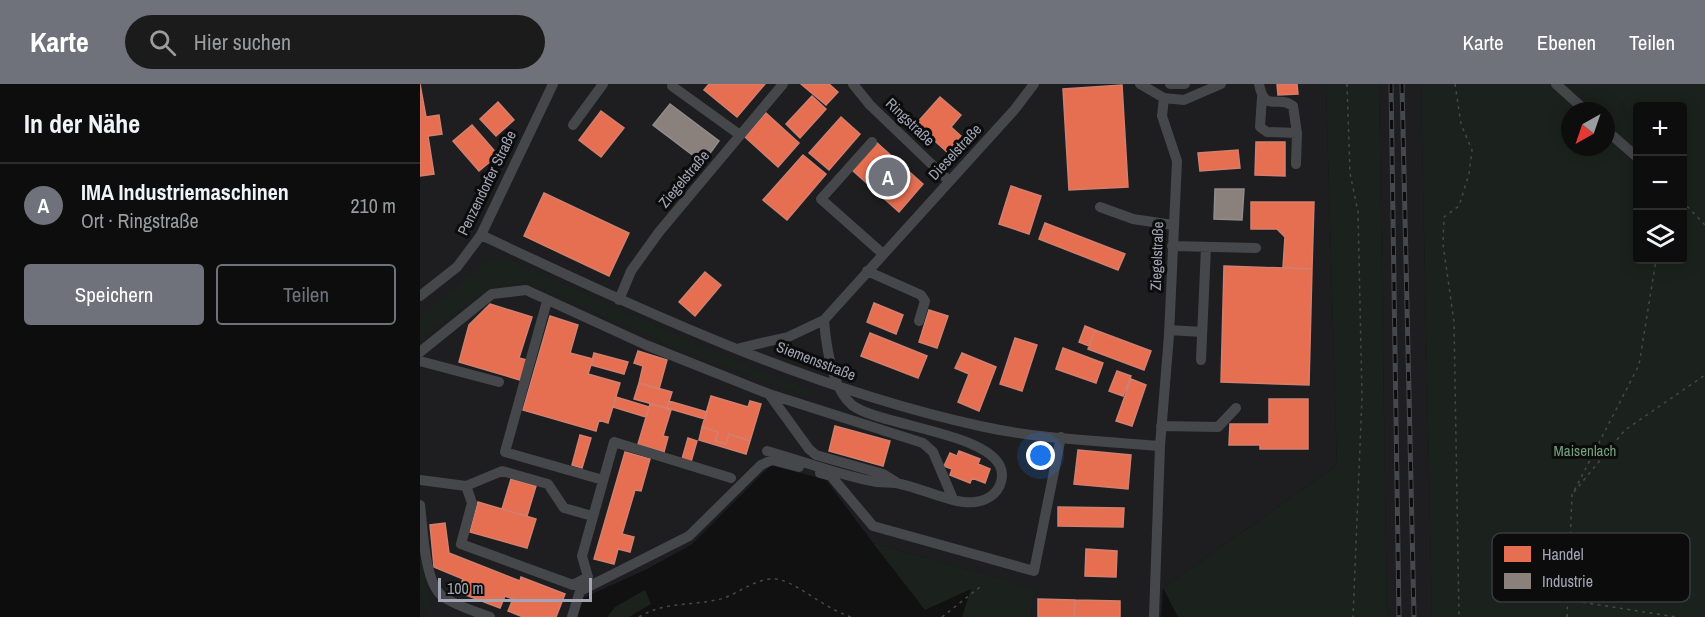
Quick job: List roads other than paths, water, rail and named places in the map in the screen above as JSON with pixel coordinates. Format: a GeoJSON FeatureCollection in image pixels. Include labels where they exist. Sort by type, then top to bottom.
{"type":"FeatureCollection","features":[{"type":"Feature","properties":{"kind":"street","name":"Penzendorfer Straße"},"geometry":{"type":"LineString","coordinates":[[420,296],[457,267],[481,235],[553,84]]}},
{"type":"Feature","properties":{"kind":"street"},"geometry":{"type":"LineString","coordinates":[[573,125],[603,84]]}},
{"type":"Feature","properties":{"kind":"street","name":"Ziegelstraße"},"geometry":{"type":"LineString","coordinates":[[619,300],[631,271],[659,232],[783,84]]}},
{"type":"Feature","properties":{"kind":"street","name":"Ringstraße"},"geometry":{"type":"LineString","coordinates":[[853,84],[870,105],[948,180]]}},
{"type":"Feature","properties":{"kind":"street","name":"Dieselstraße"},"geometry":{"type":"LineString","coordinates":[[738,348],[788,337],[824,320],[948,180],[1015,109],[1034,84]]}},
{"type":"Feature","properties":{"kind":"street"},"geometry":{"type":"LineString","coordinates":[[1140,84],[1164,98],[1184,100],[1203,94],[1221,84]]}},
{"type":"Feature","properties":{"kind":"street"},"geometry":{"type":"LineString","coordinates":[[1170,84],[1185,84]]}},
{"type":"Feature","properties":{"kind":"street"},"geometry":{"type":"LineString","coordinates":[[1259,84],[1262,97],[1258,123],[1262,130],[1297,133]]}},
{"type":"Feature","properties":{"kind":"street"},"geometry":{"type":"LineString","coordinates":[[1556,84],[1576,102]]}},
{"type":"Feature","properties":{"kind":"street"},"geometry":{"type":"LineString","coordinates":[[672,86],[740,135]]}},
{"type":"Feature","properties":{"kind":"street"},"geometry":{"type":"LineString","coordinates":[[1262,97],[1268,102],[1290,103],[1293,106],[1297,133],[1296,164]]}},
{"type":"Feature","properties":{"kind":"street","name":"Ziegelstraße"},"geometry":{"type":"LineString","coordinates":[[1154,617],[1161,426],[1169,330],[1177,161],[1162,116],[1164,98]]}},
{"type":"Feature","properties":{"kind":"street"},"geometry":{"type":"LineString","coordinates":[[1615,138],[1636,156]]}},
{"type":"Feature","properties":{"kind":"street"},"geometry":{"type":"LineString","coordinates":[[872,142],[820,199],[882,254]]}},
{"type":"Feature","properties":{"kind":"street"},"geometry":{"type":"LineString","coordinates":[[1100,207],[1133,219],[1173,225]]}},
{"type":"Feature","properties":{"kind":"street","name":"Siemensstraße"},"geometry":{"type":"LineString","coordinates":[[481,235],[619,300],[841,388],[982,427],[1160,446]]}},
{"type":"Feature","properties":{"kind":"street"},"geometry":{"type":"LineString","coordinates":[[1172,246],[1256,248]]}},
{"type":"Feature","properties":{"kind":"street"},"geometry":{"type":"LineString","coordinates":[[1201,360],[1206,247]]}},
{"type":"Feature","properties":{"kind":"street"},"geometry":{"type":"LineString","coordinates":[[867,272],[921,295],[925,301],[919,321]]}},
{"type":"Feature","properties":{"kind":"street"},"geometry":{"type":"LineString","coordinates":[[420,288],[434,286]]}},
{"type":"Feature","properties":{"kind":"street"},"geometry":{"type":"LineString","coordinates":[[420,352],[492,294],[526,290],[646,345],[769,394],[923,443],[933,452],[954,499]]}},
{"type":"Feature","properties":{"kind":"street"},"geometry":{"type":"LineString","coordinates":[[547,301],[505,452],[603,480]]}},
{"type":"Feature","properties":{"kind":"street"},"geometry":{"type":"LineString","coordinates":[[769,394],[808,449],[816,455],[883,474],[899,483],[974,503],[989,498],[999,488],[1002,474],[999,461],[987,450],[942,434],[870,414],[851,404],[841,388],[826,352],[824,320]]}},
{"type":"Feature","properties":{"kind":"street"},"geometry":{"type":"LineString","coordinates":[[1169,330],[1202,332]]}},
{"type":"Feature","properties":{"kind":"street"},"geometry":{"type":"LineString","coordinates":[[420,361],[499,382]]}},
{"type":"Feature","properties":{"kind":"street"},"geometry":{"type":"LineString","coordinates":[[1161,426],[1218,427],[1236,408]]}},
{"type":"Feature","properties":{"kind":"street"},"geometry":{"type":"LineString","coordinates":[[572,617],[580,591],[689,536],[760,465],[772,460],[831,476],[873,526],[1034,571],[1061,437]]}},
{"type":"Feature","properties":{"kind":"street"},"geometry":{"type":"LineString","coordinates":[[466,486],[472,503],[461,544],[573,585],[588,577],[582,556],[614,442],[731,478]]}},
{"type":"Feature","properties":{"kind":"street"},"geometry":{"type":"LineString","coordinates":[[767,451],[877,482],[899,483]]}},
{"type":"Feature","properties":{"kind":"street"},"geometry":{"type":"LineString","coordinates":[[420,480],[466,486],[502,471],[548,484],[564,508],[592,516]]}},
{"type":"Feature","properties":{"kind":"street"},"geometry":{"type":"LineString","coordinates":[[420,505],[430,578],[440,594],[453,603],[490,617]]}},
{"type":"Feature","properties":{"kind":"railway"},"geometry":{"type":"LineString","coordinates":[[1391,84],[1399,617]]}},
{"type":"Feature","properties":{"kind":"railway"},"geometry":{"type":"LineString","coordinates":[[1402,84],[1414,617]]}},
{"type":"Feature","properties":{"kind":"place","name":"IMA Industriemaschinen"},"geometry":{"type":"Point","coordinates":[888,177]}},
{"type":"Feature","properties":{"kind":"park label","name":"Maisenlach"},"geometry":{"type":"Point","coordinates":[1585,451]}}]}
